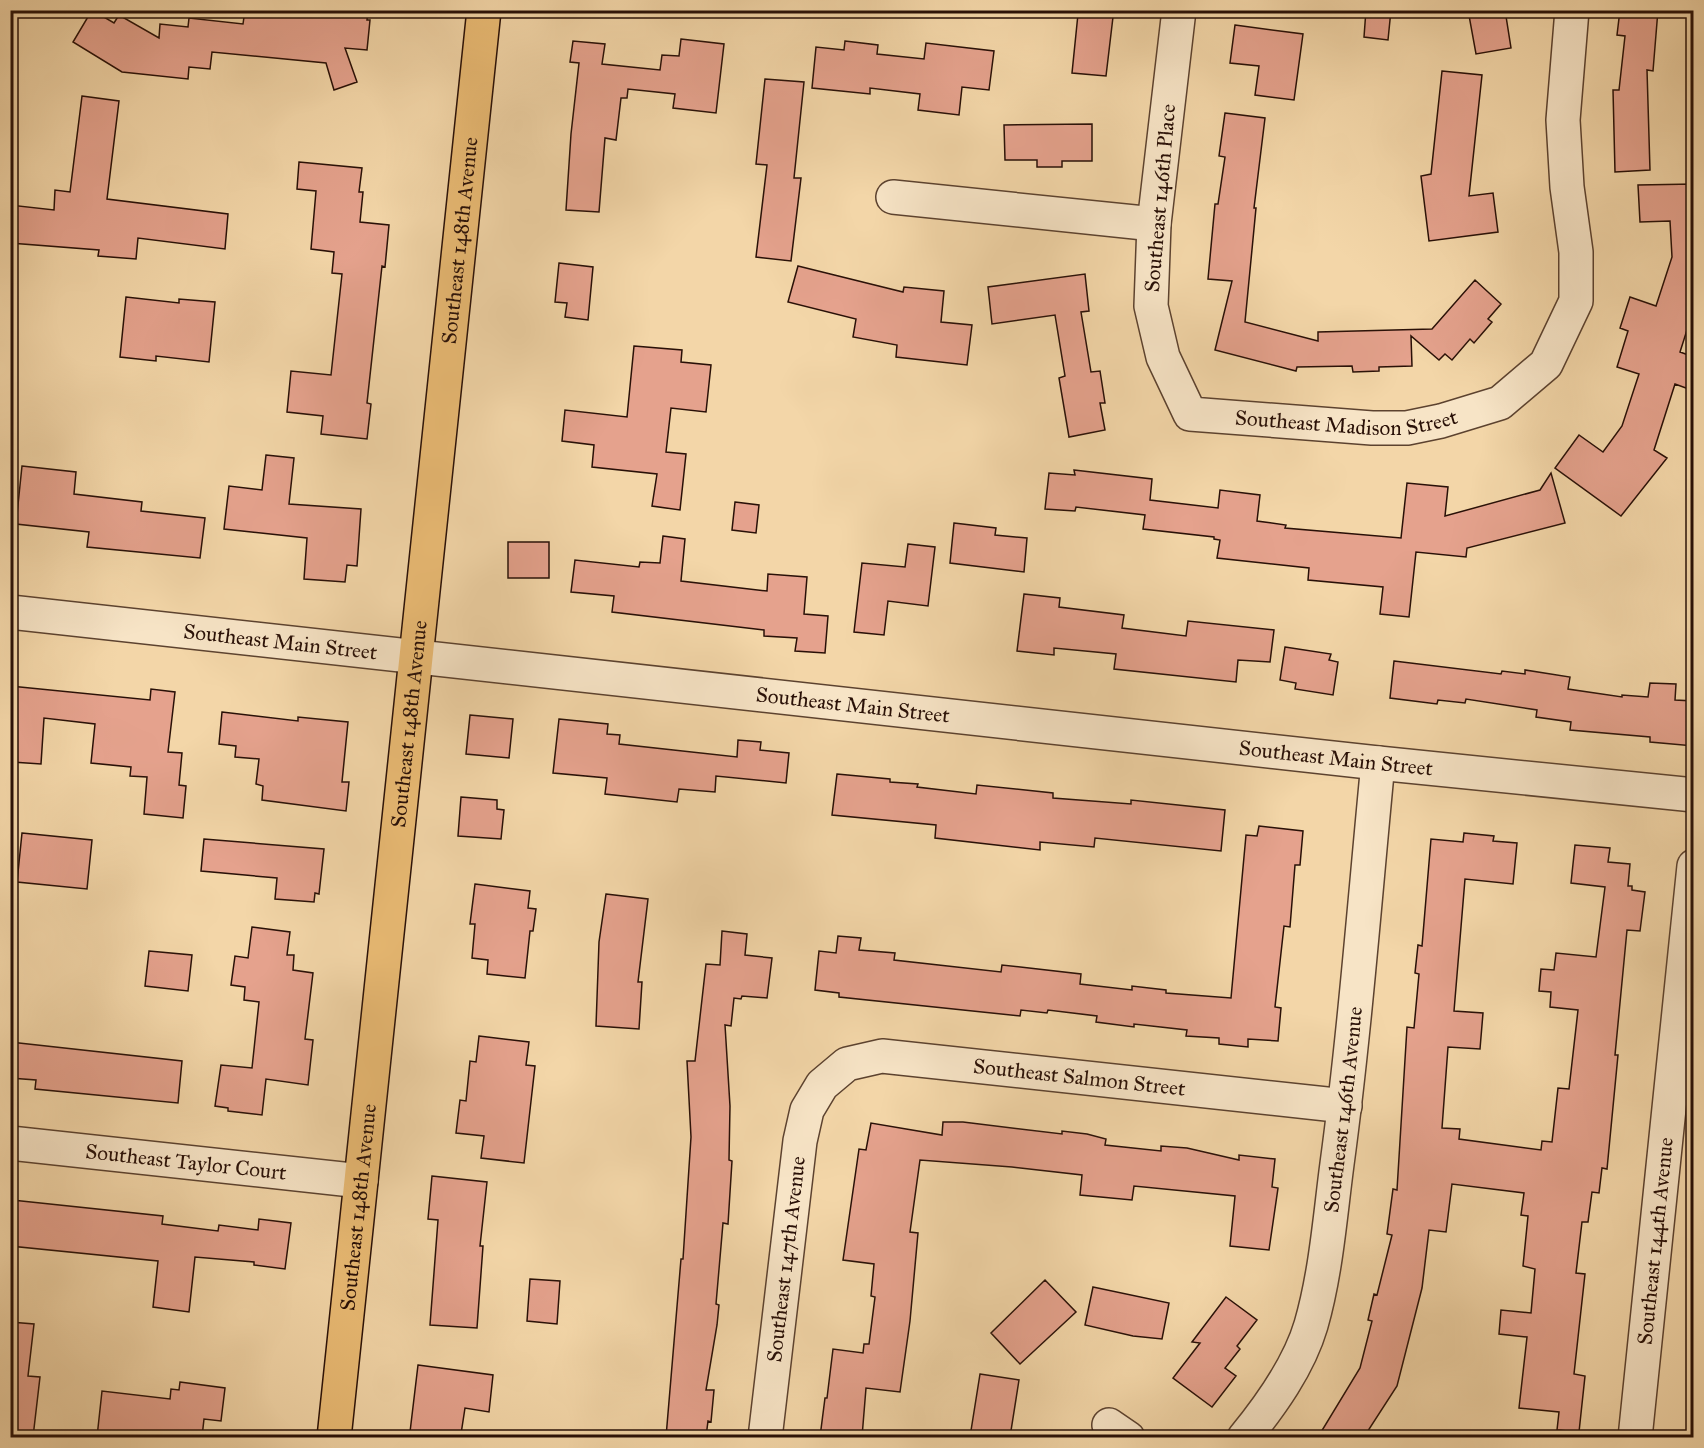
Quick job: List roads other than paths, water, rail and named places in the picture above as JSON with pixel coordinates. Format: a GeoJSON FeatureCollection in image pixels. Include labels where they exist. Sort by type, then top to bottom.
{"type":"FeatureCollection","features":[{"type":"Feature","properties":{"kind":"main road","name":"Southeast 148th Avenue"},"geometry":{"type":"LineString","coordinates":[[334,1437],[484,10]]}},
{"type":"Feature","properties":{"kind":"street","name":"Southeast 146th Place"},"geometry":{"type":"LineString","coordinates":[[1179,10],[1154,225],[1151,306],[1163,357],[1190,414]]}},
{"type":"Feature","properties":{"kind":"street","name":"Southeast Madison Street"},"geometry":{"type":"LineString","coordinates":[[1190,414],[1372,428],[1407,428],[1441,421],[1500,403],[1546,364],[1576,301],[1576,252],[1563,120],[1572,10]]}},
{"type":"Feature","properties":{"kind":"street"},"geometry":{"type":"LineString","coordinates":[[893,197],[1154,225]]}},
{"type":"Feature","properties":{"kind":"street","name":"Southeast Main Street"},"geometry":{"type":"LineString","coordinates":[[10,612],[1378,763],[1694,795]]}},
{"type":"Feature","properties":{"kind":"street","name":"Southeast 146th Avenue"},"geometry":{"type":"LineString","coordinates":[[1244,1437],[1281,1387],[1298,1355],[1311,1326],[1322,1278],[1345,1106],[1378,763]]}},
{"type":"Feature","properties":{"kind":"street","name":"Southeast 144th Avenue"},"geometry":{"type":"LineString","coordinates":[[1635,1437],[1694,866]]}},
{"type":"Feature","properties":{"kind":"street","name":"Southeast Salmon Street"},"geometry":{"type":"LineString","coordinates":[[822,1085],[848,1064],[882,1056],[1345,1106]]}},
{"type":"Feature","properties":{"kind":"street","name":"Southeast 147th Avenue"},"geometry":{"type":"LineString","coordinates":[[765,1437],[800,1141],[807,1110],[822,1085]]}},
{"type":"Feature","properties":{"kind":"street","name":"Southeast Taylor Court"},"geometry":{"type":"LineString","coordinates":[[10,1143],[361,1181]]}}]}
